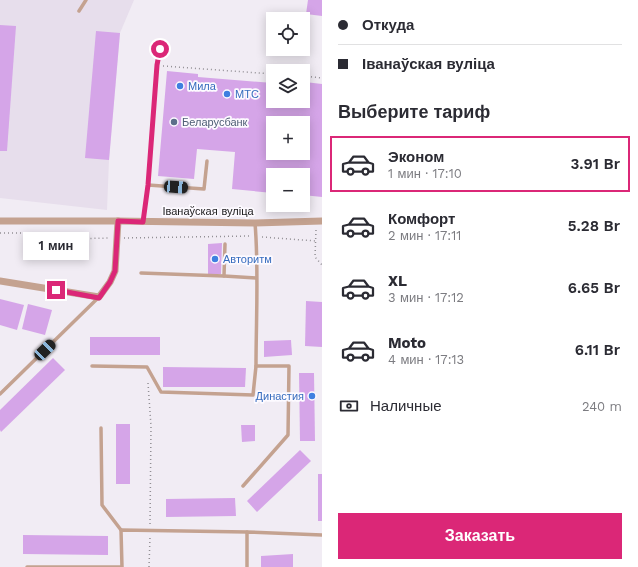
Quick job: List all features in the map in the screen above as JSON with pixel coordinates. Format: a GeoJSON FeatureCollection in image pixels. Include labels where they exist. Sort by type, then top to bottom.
{"type":"FeatureCollection","features":[{"type":"Feature","properties":{"kind":"street","name":"Іванаўская вуліца"},"geometry":{"type":"LineString","coordinates":[[0,221],[255,223],[319,221]]}},
{"type":"Feature","properties":{"kind":"street"},"geometry":{"type":"LineString","coordinates":[[0,281],[99,298],[110,282],[115,271],[118,221]]}},
{"type":"Feature","properties":{"kind":"lane"},"geometry":{"type":"LineString","coordinates":[[79,11],[86,0]]}},
{"type":"Feature","properties":{"kind":"lane"},"geometry":{"type":"LineString","coordinates":[[143,222],[148,185],[157,65],[160,49]]}},
{"type":"Feature","properties":{"kind":"lane"},"geometry":{"type":"LineString","coordinates":[[148,185],[204,189],[207,161]]}},
{"type":"Feature","properties":{"kind":"lane"},"geometry":{"type":"LineString","coordinates":[[92,366],[147,367],[161,392],[253,395],[256,366],[255,223]]}},
{"type":"Feature","properties":{"kind":"lane"},"geometry":{"type":"LineString","coordinates":[[224,276],[225,244]]}},
{"type":"Feature","properties":{"kind":"lane"},"geometry":{"type":"LineString","coordinates":[[141,273],[256,278]]}},
{"type":"Feature","properties":{"kind":"lane"},"geometry":{"type":"LineString","coordinates":[[0,394],[99,298]]}},
{"type":"Feature","properties":{"kind":"lane"},"geometry":{"type":"LineString","coordinates":[[243,486],[288,436],[289,366],[256,366]]}},
{"type":"Feature","properties":{"kind":"lane"},"geometry":{"type":"LineString","coordinates":[[27,567],[122,567],[120,530],[102,505],[101,428]]}},
{"type":"Feature","properties":{"kind":"lane"},"geometry":{"type":"LineString","coordinates":[[120,530],[322,535]]}},
{"type":"Feature","properties":{"kind":"lane"},"geometry":{"type":"LineString","coordinates":[[247,532],[247,567]]}},
{"type":"Feature","properties":{"kind":"path"},"geometry":{"type":"LineString","coordinates":[[157,65],[266,73]]}},
{"type":"Feature","properties":{"kind":"path"},"geometry":{"type":"LineString","coordinates":[[310,77],[322,78]]}},
{"type":"Feature","properties":{"kind":"path"},"geometry":{"type":"LineString","coordinates":[[319,221],[316,241],[316,257],[322,265]]}},
{"type":"Feature","properties":{"kind":"path"},"geometry":{"type":"LineString","coordinates":[[0,233],[55,233],[66,239],[256,236],[316,241]]}},
{"type":"Feature","properties":{"kind":"path"},"geometry":{"type":"LineString","coordinates":[[148,382],[151,426],[149,567]]}},
{"type":"Feature","properties":{"kind":"shaded area"},"geometry":{"type":"Polygon","coordinates":[[[0,0],[134,0],[120,33],[109,160],[107,210],[0,198],[0,0]]]}},
{"type":"Feature","properties":{"kind":"building"},"geometry":{"type":"Polygon","coordinates":[[[308,0],[322,0],[322,16],[310,14],[310,12],[306,12],[308,0]]]}},
{"type":"Feature","properties":{"kind":"building"},"geometry":{"type":"Polygon","coordinates":[[[0,25],[16,26],[7,151],[0,151],[0,25]]]}},
{"type":"Feature","properties":{"kind":"building"},"geometry":{"type":"Polygon","coordinates":[[[96,31],[120,33],[109,160],[85,158],[96,31]]]}},
{"type":"Feature","properties":{"kind":"building"},"geometry":{"type":"Polygon","coordinates":[[[167,71],[198,74],[198,77],[266,82],[266,108],[310,108],[310,83],[322,84],[322,197],[310,196],[310,168],[266,168],[266,192],[232,189],[235,152],[197,149],[194,179],[158,176],[167,71]]]}},
{"type":"Feature","properties":{"kind":"building","name":"Авторитм"},"geometry":{"type":"Polygon","coordinates":[[[222,243],[221,274],[208,274],[208,244],[222,243]]]}},
{"type":"Feature","properties":{"kind":"building"},"geometry":{"type":"Polygon","coordinates":[[[0,299],[24,305],[17,330],[0,325],[0,299]]]}},
{"type":"Feature","properties":{"kind":"building"},"geometry":{"type":"Polygon","coordinates":[[[306,301],[322,302],[322,347],[305,346],[306,301]]]}},
{"type":"Feature","properties":{"kind":"building"},"geometry":{"type":"Polygon","coordinates":[[[28,304],[52,310],[45,335],[22,329],[28,304]]]}},
{"type":"Feature","properties":{"kind":"building"},"geometry":{"type":"Polygon","coordinates":[[[90,337],[160,337],[160,355],[90,355],[90,337]]]}},
{"type":"Feature","properties":{"kind":"building"},"geometry":{"type":"Polygon","coordinates":[[[291,340],[292,355],[264,357],[264,341],[291,340]]]}},
{"type":"Feature","properties":{"kind":"building"},"geometry":{"type":"Polygon","coordinates":[[[53,358],[65,370],[1,432],[0,410],[53,358]]]}},
{"type":"Feature","properties":{"kind":"building"},"geometry":{"type":"Polygon","coordinates":[[[163,367],[246,368],[245,387],[163,387],[163,367]]]}},
{"type":"Feature","properties":{"kind":"building"},"geometry":{"type":"Polygon","coordinates":[[[299,373],[314,373],[315,441],[300,441],[299,373]]]}},
{"type":"Feature","properties":{"kind":"building"},"geometry":{"type":"Polygon","coordinates":[[[116,424],[130,424],[130,484],[116,484],[116,424]]]}},
{"type":"Feature","properties":{"kind":"building"},"geometry":{"type":"Polygon","coordinates":[[[241,425],[255,425],[255,441],[242,442],[241,425]]]}},
{"type":"Feature","properties":{"kind":"building"},"geometry":{"type":"Polygon","coordinates":[[[300,450],[311,461],[257,512],[247,501],[300,450]]]}},
{"type":"Feature","properties":{"kind":"building"},"geometry":{"type":"Polygon","coordinates":[[[318,474],[322,474],[322,521],[318,521],[318,474]]]}},
{"type":"Feature","properties":{"kind":"building"},"geometry":{"type":"Polygon","coordinates":[[[235,498],[236,516],[166,517],[166,499],[235,498]]]}},
{"type":"Feature","properties":{"kind":"building"},"geometry":{"type":"Polygon","coordinates":[[[23,535],[108,536],[108,555],[23,554],[23,535]]]}},
{"type":"Feature","properties":{"kind":"building"},"geometry":{"type":"Polygon","coordinates":[[[293,554],[293,567],[261,567],[261,556],[293,554]]]}},
{"type":"Feature","properties":{"kind":"place","name":"Мила"},"geometry":{"type":"Point","coordinates":[180,86]}},
{"type":"Feature","properties":{"kind":"place","name":"МТС"},"geometry":{"type":"Point","coordinates":[227,94]}},
{"type":"Feature","properties":{"kind":"place","name":"Беларусбанк"},"geometry":{"type":"Point","coordinates":[174,122]}},
{"type":"Feature","properties":{"kind":"place","name":"Авторитм"},"geometry":{"type":"Point","coordinates":[215,259]}},
{"type":"Feature","properties":{"kind":"place","name":"Династия"},"geometry":{"type":"Point","coordinates":[312,396]}},
{"type":"Feature","properties":{"kind":"route"},"geometry":{"type":"LineString","coordinates":[[56,290],[99,298],[110,282],[115,271],[118,221],[143,222],[148,185],[157,65],[160,49]]}}]}
